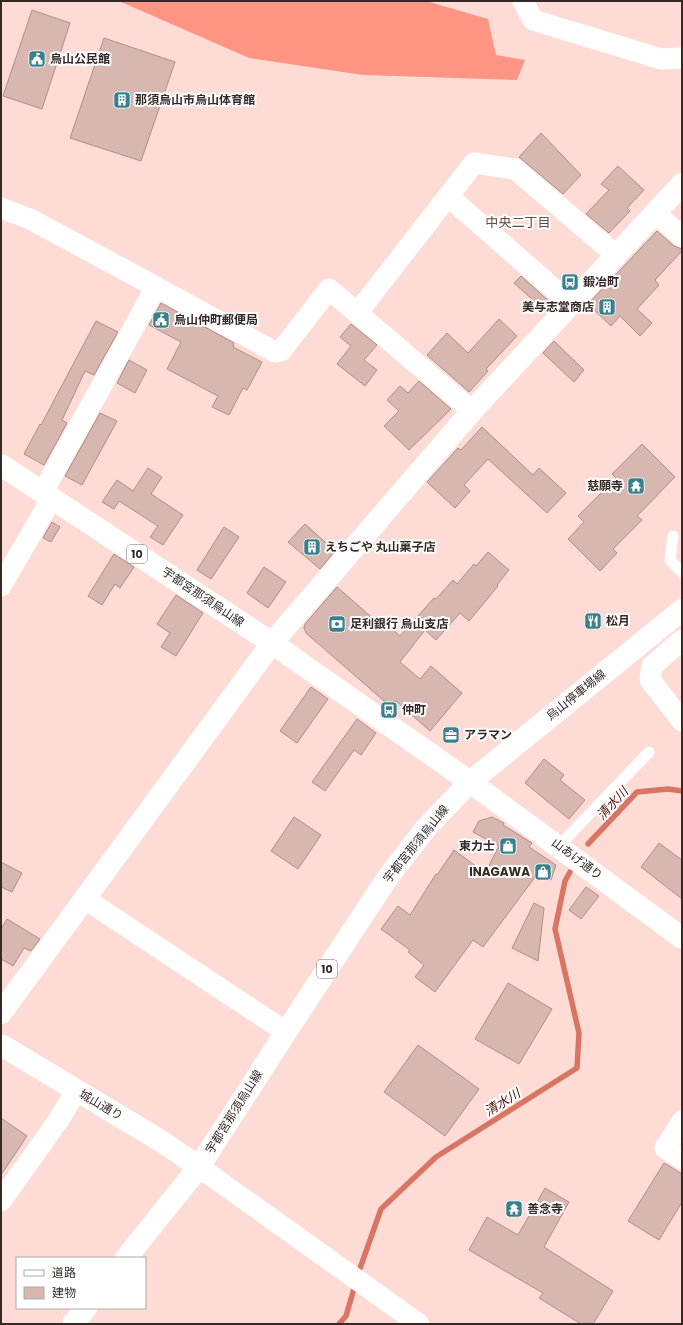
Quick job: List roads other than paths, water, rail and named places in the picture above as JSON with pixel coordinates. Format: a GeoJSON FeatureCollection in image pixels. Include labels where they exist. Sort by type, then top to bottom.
{"type":"FeatureCollection","features":[{"type":"Feature","properties":{"kind":"main road"},"geometry":{"type":"LineString","coordinates":[[1,1013],[272,643],[472,411],[682,184]]}},
{"type":"Feature","properties":{"kind":"main road","name":"宇都宮那須烏山線"},"geometry":{"type":"LineString","coordinates":[[1,465],[272,643],[470,782],[426,828],[386,880],[199,1168],[127,1257]]}},
{"type":"Feature","properties":{"kind":"main road","name":"烏山停車場線"},"geometry":{"type":"LineString","coordinates":[[470,782],[681,613]]}},
{"type":"Feature","properties":{"kind":"main road","name":"山あげ通り"},"geometry":{"type":"LineString","coordinates":[[470,782],[559,846],[682,938]]}},
{"type":"Feature","properties":{"kind":"main road","name":"城山通り"},"geometry":{"type":"LineString","coordinates":[[1,1045],[161,1141],[199,1168]]}},
{"type":"Feature","properties":{"kind":"main road"},"geometry":{"type":"LineString","coordinates":[[73,1324],[85,1309]]}},
{"type":"Feature","properties":{"kind":"street"},"geometry":{"type":"LineString","coordinates":[[523,1],[533,20],[661,59],[682,58]]}},
{"type":"Feature","properties":{"kind":"street"},"geometry":{"type":"LineString","coordinates":[[358,312],[474,163],[515,169],[616,255]]}},
{"type":"Feature","properties":{"kind":"street"},"geometry":{"type":"LineString","coordinates":[[448,196],[571,304]]}},
{"type":"Feature","properties":{"kind":"street"},"geometry":{"type":"LineString","coordinates":[[1,208],[30,219],[275,352],[281,351],[329,289],[358,312],[472,411]]}},
{"type":"Feature","properties":{"kind":"street"},"geometry":{"type":"LineString","coordinates":[[655,213],[682,237]]}},
{"type":"Feature","properties":{"kind":"street"},"geometry":{"type":"LineString","coordinates":[[1,586],[156,287]]}},
{"type":"Feature","properties":{"kind":"street"},"geometry":{"type":"LineString","coordinates":[[682,640],[652,666],[650,680],[682,721]]}},
{"type":"Feature","properties":{"kind":"street"},"geometry":{"type":"LineString","coordinates":[[85,898],[286,1032]]}},
{"type":"Feature","properties":{"kind":"street"},"geometry":{"type":"LineString","coordinates":[[1,1201],[58,1120],[76,1091]]}},
{"type":"Feature","properties":{"kind":"street"},"geometry":{"type":"LineString","coordinates":[[682,1121],[665,1148],[682,1159]]}},
{"type":"Feature","properties":{"kind":"street"},"geometry":{"type":"LineString","coordinates":[[199,1168],[348,1273],[410,1321]]}},
{"type":"Feature","properties":{"kind":"lane"},"geometry":{"type":"LineString","coordinates":[[674,536],[670,560],[682,572]]}},
{"type":"Feature","properties":{"kind":"lane"},"geometry":{"type":"LineString","coordinates":[[559,846],[649,752]]}},
{"type":"Feature","properties":{"kind":"waterway","name":"清水川"},"geometry":{"type":"LineString","coordinates":[[588,844],[637,792],[668,789],[682,791]]}},
{"type":"Feature","properties":{"kind":"waterway","name":"清水川"},"geometry":{"type":"LineString","coordinates":[[358,1274],[381,1209],[436,1157],[577,1068],[579,1033],[555,929],[565,881],[570,872]]}},
{"type":"Feature","properties":{"kind":"waterway","name":"清水川"},"geometry":{"type":"LineString","coordinates":[[339,1324],[346,1316],[355,1285]]}},
{"type":"Feature","properties":{"kind":"place","name":"烏山公民館"},"geometry":{"type":"Point","coordinates":[37,59]}},
{"type":"Feature","properties":{"kind":"place","name":"那須烏山市烏山体育館"},"geometry":{"type":"Point","coordinates":[122,100]}},
{"type":"Feature","properties":{"kind":"place","name":"鍛冶町"},"geometry":{"type":"Point","coordinates":[570,282]}},
{"type":"Feature","properties":{"kind":"place","name":"美与志堂商店"},"geometry":{"type":"Point","coordinates":[607,307]}},
{"type":"Feature","properties":{"kind":"place","name":"烏山仲町郵便局"},"geometry":{"type":"Point","coordinates":[161,320]}},
{"type":"Feature","properties":{"kind":"place","name":"慈願寺"},"geometry":{"type":"Point","coordinates":[636,486]}},
{"type":"Feature","properties":{"kind":"place","name":"えちごや 丸山菓子店"},"geometry":{"type":"Point","coordinates":[312,547]}},
{"type":"Feature","properties":{"kind":"place","name":"松月"},"geometry":{"type":"Point","coordinates":[593,621]}},
{"type":"Feature","properties":{"kind":"place","name":"足利銀行 烏山支店"},"geometry":{"type":"Point","coordinates":[337,624]}},
{"type":"Feature","properties":{"kind":"place","name":"仲町"},"geometry":{"type":"Point","coordinates":[389,710]}},
{"type":"Feature","properties":{"kind":"place","name":"アラマン"},"geometry":{"type":"Point","coordinates":[451,735]}},
{"type":"Feature","properties":{"kind":"place","name":"東力士"},"geometry":{"type":"Point","coordinates":[508,846]}},
{"type":"Feature","properties":{"kind":"place","name":"INAGAWA"},"geometry":{"type":"Point","coordinates":[543,872]}},
{"type":"Feature","properties":{"kind":"place","name":"善念寺"},"geometry":{"type":"Point","coordinates":[514,1209]}},
{"type":"Feature","properties":{"kind":"district","name":"中央二丁目"},"geometry":{"type":"Point","coordinates":[518,222]}}]}
